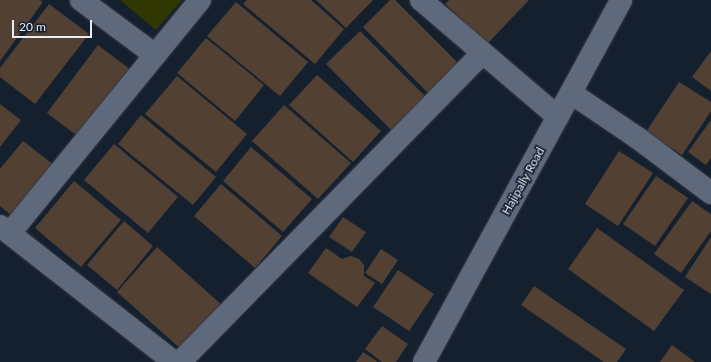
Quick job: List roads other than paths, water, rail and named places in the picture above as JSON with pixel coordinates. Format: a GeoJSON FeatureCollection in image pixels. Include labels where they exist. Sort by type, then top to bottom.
{"type":"FeatureCollection","features":[{"type":"Feature","properties":{"kind":"street"},"geometry":{"type":"LineString","coordinates":[[81,0],[155,55]]}},
{"type":"Feature","properties":{"kind":"street"},"geometry":{"type":"LineString","coordinates":[[174,362],[5,229],[155,55],[200,0]]}},
{"type":"Feature","properties":{"kind":"street"},"geometry":{"type":"LineString","coordinates":[[421,0],[482,54],[558,117]]}},
{"type":"Feature","properties":{"kind":"street","name":"Hajipally Road"},"geometry":{"type":"LineString","coordinates":[[424,362],[621,0]]}},
{"type":"Feature","properties":{"kind":"street"},"geometry":{"type":"LineString","coordinates":[[180,362],[482,54]]}},
{"type":"Feature","properties":{"kind":"street"},"geometry":{"type":"LineString","coordinates":[[571,93],[711,193]]}}]}
